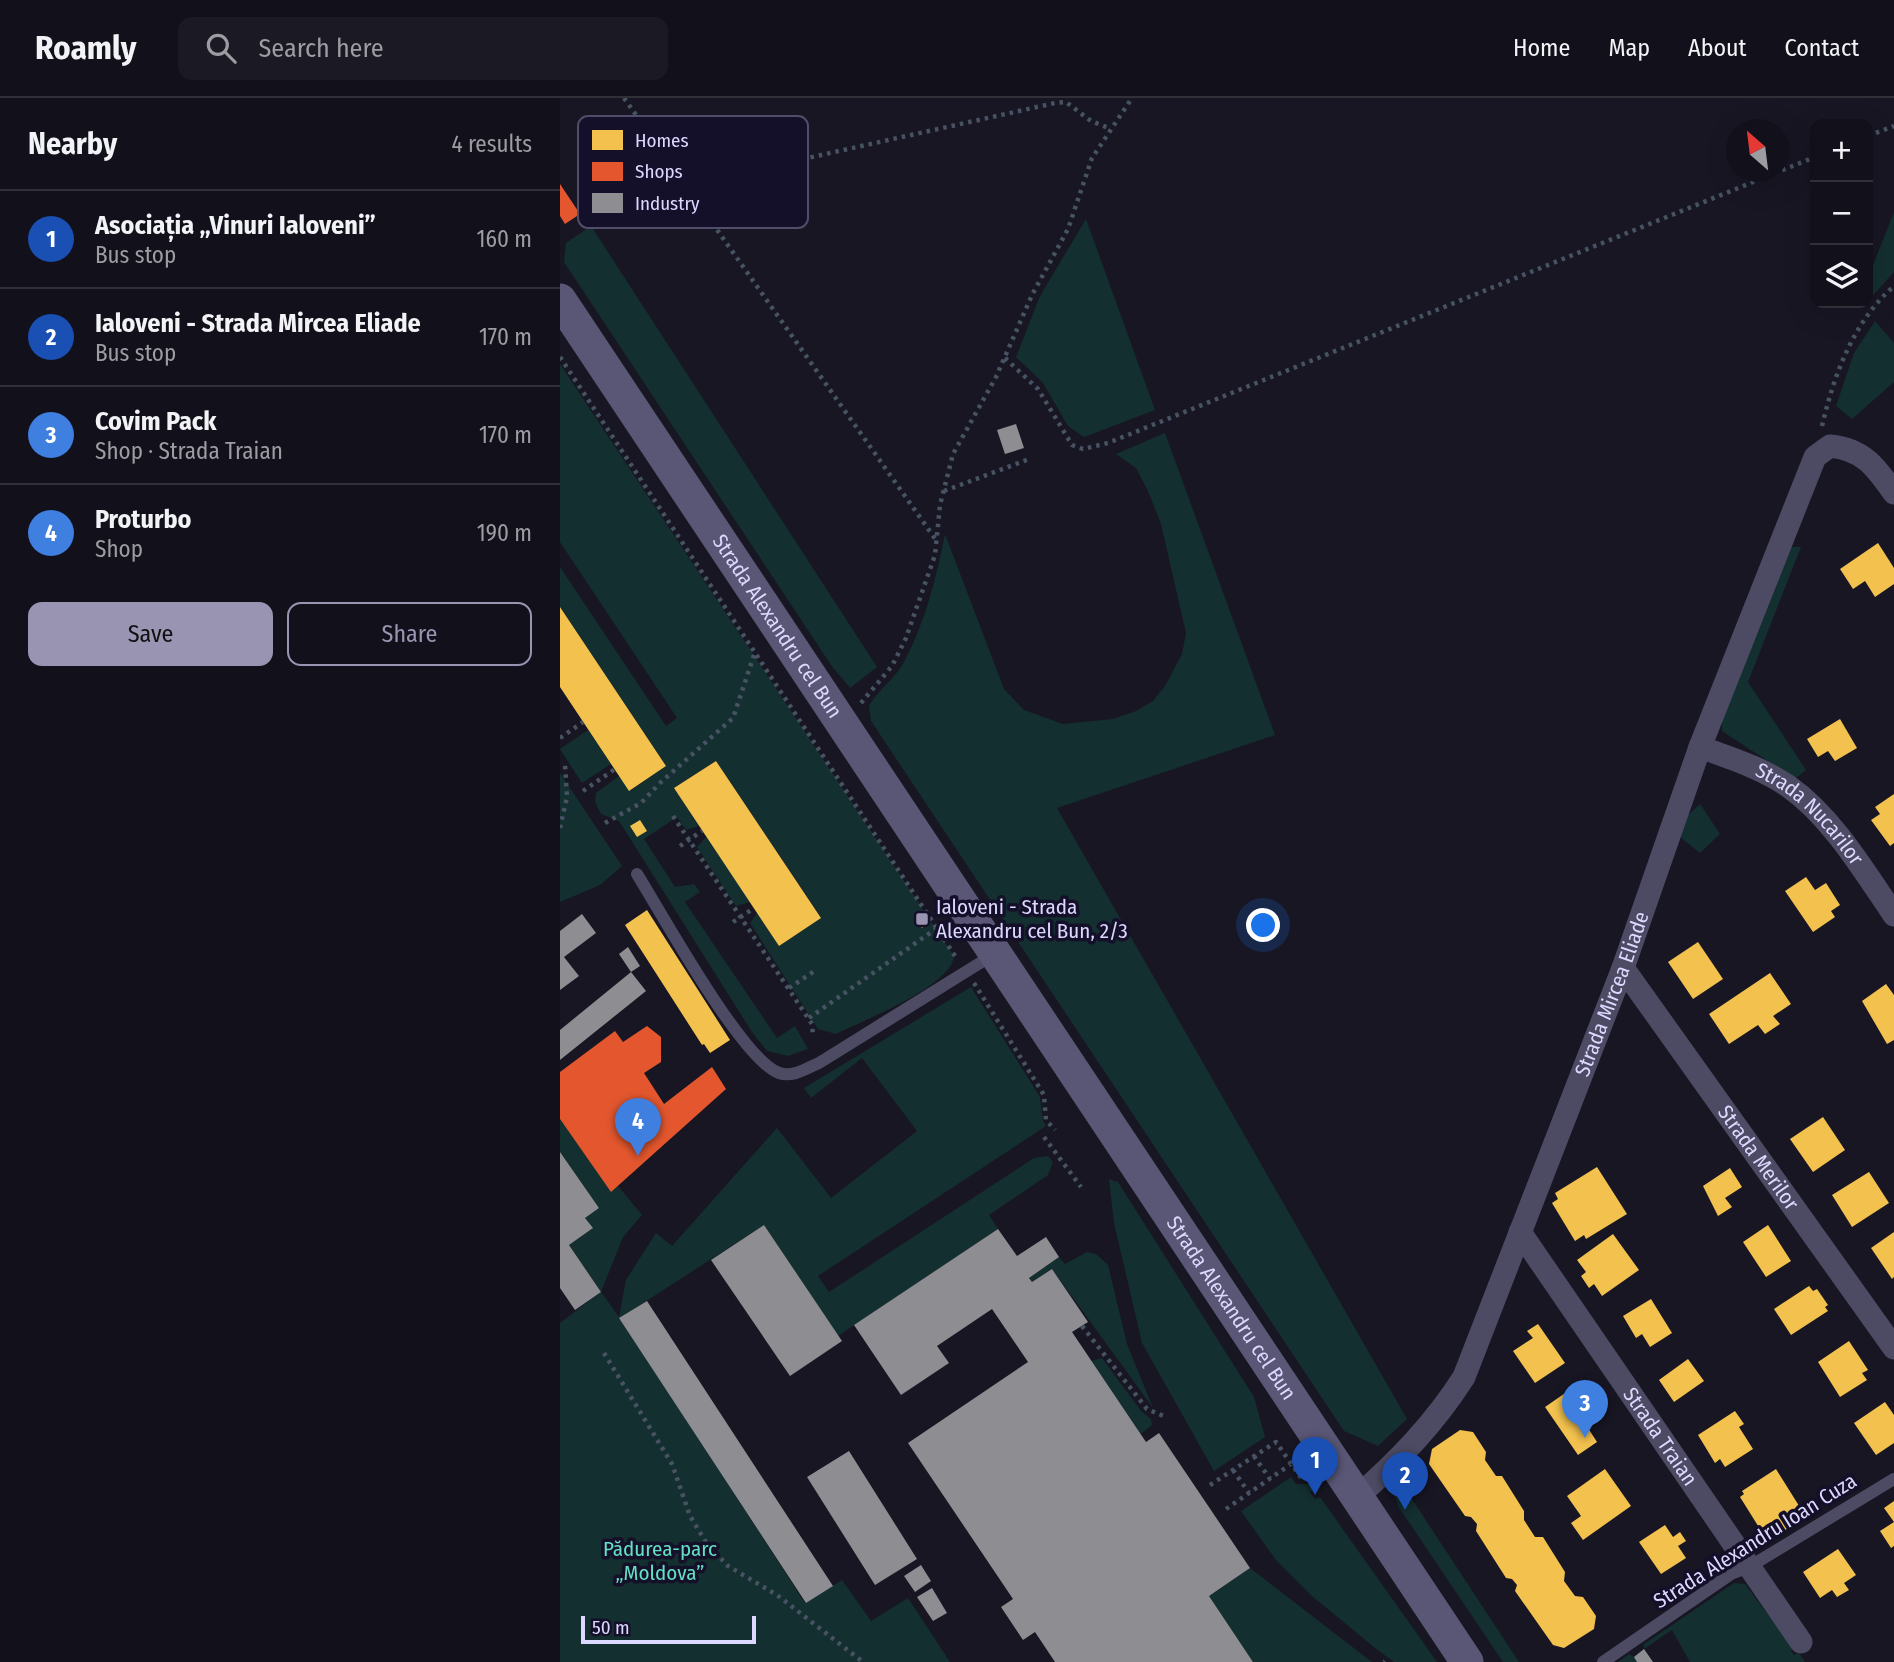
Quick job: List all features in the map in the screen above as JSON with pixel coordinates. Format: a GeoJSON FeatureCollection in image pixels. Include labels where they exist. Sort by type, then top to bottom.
{"type":"FeatureCollection","features":[{"type":"Feature","properties":{"kind":"main road","name":"Strada Alexandru cel Bun"},"geometry":{"type":"LineString","coordinates":[[560,300],[1467,1662]]}},
{"type":"Feature","properties":{"kind":"street"},"geometry":{"type":"LineString","coordinates":[[1815,457],[1830,446],[1849,447],[1866,456],[1894,493]]}},
{"type":"Feature","properties":{"kind":"street","name":"Strada Mircea Eliade"},"geometry":{"type":"LineString","coordinates":[[1357,1497],[1401,1459],[1439,1416],[1464,1377],[1623,968],[1700,747],[1815,457]]}},
{"type":"Feature","properties":{"kind":"street","name":"Strada Nucarilor"},"geometry":{"type":"LineString","coordinates":[[1700,747],[1753,767],[1789,787],[1832,829],[1894,915]]}},
{"type":"Feature","properties":{"kind":"street","name":"Strada Merilor"},"geometry":{"type":"LineString","coordinates":[[1623,968],[1894,1348]]}},
{"type":"Feature","properties":{"kind":"street","name":"Strada Traian"},"geometry":{"type":"LineString","coordinates":[[1520,1232],[1801,1642]]}},
{"type":"Feature","properties":{"kind":"lane"},"geometry":{"type":"LineString","coordinates":[[637,874],[729,1020],[757,1057],[782,1074],[794,1074],[819,1063],[996,953]]}},
{"type":"Feature","properties":{"kind":"lane","name":"Strada Alexandru Ioan Cuza"},"geometry":{"type":"LineString","coordinates":[[1602,1662],[1731,1574],[1749,1567],[1894,1479]]}},
{"type":"Feature","properties":{"kind":"path"},"geometry":{"type":"LineString","coordinates":[[624,98],[637,116]]}},
{"type":"Feature","properties":{"kind":"path"},"geometry":{"type":"LineString","coordinates":[[845,727],[865,696],[892,666],[906,638],[934,555],[953,454],[1068,229],[1092,158],[1132,98]]}},
{"type":"Feature","properties":{"kind":"path"},"geometry":{"type":"LineString","coordinates":[[808,158],[1055,103],[1066,102],[1091,121],[1111,129]]}},
{"type":"Feature","properties":{"kind":"path"},"geometry":{"type":"LineString","coordinates":[[1873,134],[1894,126]]}},
{"type":"Feature","properties":{"kind":"path"},"geometry":{"type":"LineString","coordinates":[[1004,358],[1038,389],[1060,429],[1072,445],[1083,450],[1108,443],[1810,159]]}},
{"type":"Feature","properties":{"kind":"path"},"geometry":{"type":"LineString","coordinates":[[715,228],[936,540]]}},
{"type":"Feature","properties":{"kind":"path"},"geometry":{"type":"LineString","coordinates":[[1815,457],[1832,385],[1850,343],[1881,297],[1894,286]]}},
{"type":"Feature","properties":{"kind":"path"},"geometry":{"type":"LineString","coordinates":[[560,357],[966,972],[1044,1095],[1046,1120],[1055,1129]]}},
{"type":"Feature","properties":{"kind":"path"},"geometry":{"type":"LineString","coordinates":[[944,491],[1029,459]]}},
{"type":"Feature","properties":{"kind":"path"},"geometry":{"type":"LineString","coordinates":[[605,823],[652,795],[660,783],[733,718],[755,652]]}},
{"type":"Feature","properties":{"kind":"path"},"geometry":{"type":"LineString","coordinates":[[560,738],[583,722]]}},
{"type":"Feature","properties":{"kind":"path"},"geometry":{"type":"LineString","coordinates":[[560,768],[565,764],[568,797],[560,828]]}},
{"type":"Feature","properties":{"kind":"path"},"geometry":{"type":"LineString","coordinates":[[583,791],[615,769]]}},
{"type":"Feature","properties":{"kind":"path"},"geometry":{"type":"LineString","coordinates":[[673,816],[809,1018],[813,1036]]}},
{"type":"Feature","properties":{"kind":"path"},"geometry":{"type":"LineString","coordinates":[[680,846],[702,831]]}},
{"type":"Feature","properties":{"kind":"path"},"geometry":{"type":"LineString","coordinates":[[733,922],[754,908]]}},
{"type":"Feature","properties":{"kind":"path"},"geometry":{"type":"LineString","coordinates":[[809,1018],[937,928]]}},
{"type":"Feature","properties":{"kind":"path"},"geometry":{"type":"LineString","coordinates":[[789,988],[816,970]]}},
{"type":"Feature","properties":{"kind":"path"},"geometry":{"type":"LineString","coordinates":[[1044,1137],[1081,1187]]}},
{"type":"Feature","properties":{"kind":"path"},"geometry":{"type":"LineString","coordinates":[[1082,1325],[1147,1409],[1166,1417]]}},
{"type":"Feature","properties":{"kind":"path"},"geometry":{"type":"LineString","coordinates":[[604,1353],[672,1464],[690,1516],[707,1544],[728,1566],[777,1595],[863,1662]]}},
{"type":"Feature","properties":{"kind":"path"},"geometry":{"type":"LineString","coordinates":[[1210,1485],[1276,1442],[1301,1478],[1311,1479]]}},
{"type":"Feature","properties":{"kind":"path"},"geometry":{"type":"LineString","coordinates":[[1254,1456],[1270,1479]]}},
{"type":"Feature","properties":{"kind":"path"},"geometry":{"type":"LineString","coordinates":[[1226,1509],[1291,1464]]}},
{"type":"Feature","properties":{"kind":"path"},"geometry":{"type":"LineString","coordinates":[[1234,1470],[1249,1493]]}},
{"type":"Feature","properties":{"kind":"green space"},"geometry":{"type":"Polygon","coordinates":[[[1894,212],[1894,272],[1873,295],[1873,265],[1894,212]]]}},
{"type":"Feature","properties":{"kind":"green space"},"geometry":{"type":"Polygon","coordinates":[[[1086,219],[1155,410],[1084,437],[1068,426],[1043,383],[1016,357],[1040,296],[1086,219]]]}},
{"type":"Feature","properties":{"kind":"green space"},"geometry":{"type":"Polygon","coordinates":[[[592,228],[877,667],[850,688],[831,665],[564,262],[566,243],[592,228]]]}},
{"type":"Feature","properties":{"kind":"green space"},"geometry":{"type":"Polygon","coordinates":[[[1875,321],[1894,343],[1894,382],[1852,419],[1836,406],[1854,353],[1875,321]]]}},
{"type":"Feature","properties":{"kind":"green space"},"geometry":{"type":"Polygon","coordinates":[[[560,364],[954,956],[949,967],[938,979],[884,1012],[836,1034],[818,1029],[750,923],[757,913],[779,946],[821,917],[716,761],[674,788],[699,826],[686,830],[677,817],[644,839],[675,887],[694,884],[700,892],[685,902],[777,1038],[795,1026],[808,1049],[788,1056],[767,1051],[752,1032],[619,821],[601,814],[595,802],[596,793],[619,776],[630,791],[666,766],[560,607],[560,567],[666,726],[677,718],[560,542],[560,364]]]}},
{"type":"Feature","properties":{"kind":"green space"},"geometry":{"type":"Polygon","coordinates":[[[1165,433],[1275,735],[1057,808],[1407,1419],[1378,1446],[1344,1431],[871,721],[869,706],[903,664],[918,633],[934,584],[945,534],[1004,689],[1024,710],[1063,724],[1113,719],[1136,711],[1153,701],[1165,686],[1182,654],[1186,633],[1161,524],[1136,468],[1116,454],[1165,433]]]}},
{"type":"Feature","properties":{"kind":"green space"},"geometry":{"type":"Polygon","coordinates":[[[1785,547],[1801,547],[1748,682],[1806,770],[1795,779],[1722,731],[1722,717],[1785,547]]]}},
{"type":"Feature","properties":{"kind":"green space"},"geometry":{"type":"Polygon","coordinates":[[[588,730],[611,764],[582,783],[560,749],[588,730]]]}},
{"type":"Feature","properties":{"kind":"green space"},"geometry":{"type":"Polygon","coordinates":[[[560,773],[622,866],[600,885],[560,902],[560,773]]]}},
{"type":"Feature","properties":{"kind":"green space"},"geometry":{"type":"Polygon","coordinates":[[[1700,804],[1720,834],[1700,853],[1680,837],[1688,815],[1700,804]]]}},
{"type":"Feature","properties":{"kind":"green space"},"geometry":{"type":"Polygon","coordinates":[[[706,837],[750,902],[736,906],[697,847],[706,837]]]}},
{"type":"Feature","properties":{"kind":"green space","name":"Pădurea-parc „Moldova”"},"geometry":{"type":"Polygon","coordinates":[[[971,987],[1040,1097],[1046,1126],[818,1276],[829,1292],[1034,1158],[1048,1156],[1053,1162],[1048,1175],[989,1215],[998,1229],[838,1336],[764,1225],[620,1318],[805,1603],[842,1580],[871,1621],[908,1598],[950,1662],[560,1662],[560,1323],[601,1292],[619,1317],[626,1280],[656,1233],[672,1246],[777,1128],[831,1198],[917,1131],[862,1058],[811,1098],[804,1088],[971,987]]]}},
{"type":"Feature","properties":{"kind":"green space"},"geometry":{"type":"Polygon","coordinates":[[[560,1119],[611,1191],[618,1186],[642,1215],[623,1237],[601,1292],[569,1245],[592,1229],[585,1218],[599,1208],[560,1152],[560,1119]]]}},
{"type":"Feature","properties":{"kind":"green space"},"geometry":{"type":"Polygon","coordinates":[[[1109,1179],[1118,1182],[1254,1397],[1265,1437],[1214,1471],[1142,1343],[1114,1223],[1109,1179]]]}},
{"type":"Feature","properties":{"kind":"green space"},"geometry":{"type":"Polygon","coordinates":[[[1087,1252],[1096,1254],[1108,1265],[1127,1344],[1153,1408],[1052,1269],[1032,1282],[1029,1278],[1059,1257],[1065,1264],[1087,1252]]]}},
{"type":"Feature","properties":{"kind":"green space"},"geometry":{"type":"Polygon","coordinates":[[[1102,1358],[1141,1411],[1151,1419],[1152,1425],[1141,1434],[1091,1361],[1102,1358]]]}},
{"type":"Feature","properties":{"kind":"green space"},"geometry":{"type":"Polygon","coordinates":[[[1291,1477],[1296,1484],[1312,1484],[1315,1488],[1310,1492],[1315,1499],[1320,1497],[1437,1662],[1394,1662],[1312,1596],[1276,1560],[1241,1511],[1291,1477]]]}},
{"type":"Feature","properties":{"kind":"green space"},"geometry":{"type":"Polygon","coordinates":[[[1400,1481],[1519,1662],[1503,1662],[1398,1506],[1393,1490],[1400,1481]]]}},
{"type":"Feature","properties":{"kind":"green space"},"geometry":{"type":"Polygon","coordinates":[[[1250,1568],[1372,1662],[1253,1662],[1209,1596],[1250,1568]]]}},
{"type":"Feature","properties":{"kind":"green space"},"geometry":{"type":"Polygon","coordinates":[[[1734,1583],[1745,1584],[1793,1648],[1791,1651],[1794,1655],[1799,1653],[1805,1662],[1690,1662],[1672,1630],[1644,1649],[1644,1644],[1734,1583]]]}},
{"type":"Feature","properties":{"kind":"green space"},"geometry":{"type":"Polygon","coordinates":[[[1644,1649],[1653,1662],[1618,1662],[1629,1654],[1634,1657],[1644,1649]]]}},
{"type":"Feature","properties":{"kind":"building: Homes"},"geometry":{"type":"Polygon","coordinates":[[[1878,543],[1894,568],[1894,584],[1875,597],[1865,581],[1853,589],[1840,569],[1878,543]]]}},
{"type":"Feature","properties":{"kind":"building: Homes"},"geometry":{"type":"Polygon","coordinates":[[[560,607],[666,766],[629,791],[560,687],[560,607]]]}},
{"type":"Feature","properties":{"kind":"building: Homes"},"geometry":{"type":"Polygon","coordinates":[[[1840,719],[1857,748],[1835,761],[1828,751],[1818,757],[1807,739],[1840,719]]]}},
{"type":"Feature","properties":{"kind":"building: Homes"},"geometry":{"type":"Polygon","coordinates":[[[716,761],[821,918],[779,946],[674,788],[716,761]]]}},
{"type":"Feature","properties":{"kind":"building: Homes"},"geometry":{"type":"Polygon","coordinates":[[[1894,794],[1894,843],[1890,846],[1871,820],[1880,814],[1875,807],[1894,794]]]}},
{"type":"Feature","properties":{"kind":"building: Homes"},"geometry":{"type":"Polygon","coordinates":[[[640,820],[647,831],[637,837],[630,826],[640,820]]]}},
{"type":"Feature","properties":{"kind":"building: Homes"},"geometry":{"type":"Polygon","coordinates":[[[1806,877],[1815,890],[1826,883],[1840,905],[1831,911],[1835,917],[1813,932],[1785,891],[1806,877]]]}},
{"type":"Feature","properties":{"kind":"building: Homes"},"geometry":{"type":"Polygon","coordinates":[[[647,910],[730,1040],[710,1053],[704,1044],[702,1045],[625,925],[647,910]]]}},
{"type":"Feature","properties":{"kind":"building: Homes"},"geometry":{"type":"Polygon","coordinates":[[[921,911],[929,922],[922,928],[914,916],[921,911]]]}},
{"type":"Feature","properties":{"kind":"building: Homes"},"geometry":{"type":"Polygon","coordinates":[[[1698,942],[1723,979],[1693,999],[1668,962],[1698,942]]]}},
{"type":"Feature","properties":{"kind":"building: Homes"},"geometry":{"type":"Polygon","coordinates":[[[1770,973],[1791,1004],[1773,1016],[1780,1024],[1765,1034],[1758,1025],[1729,1044],[1709,1014],[1770,973]]]}},
{"type":"Feature","properties":{"kind":"building: Homes"},"geometry":{"type":"Polygon","coordinates":[[[1886,984],[1894,995],[1894,1040],[1887,1044],[1862,1001],[1886,984]]]}},
{"type":"Feature","properties":{"kind":"building: Homes"},"geometry":{"type":"Polygon","coordinates":[[[1823,1117],[1845,1150],[1813,1172],[1790,1139],[1823,1117]]]}},
{"type":"Feature","properties":{"kind":"building: Homes"},"geometry":{"type":"Polygon","coordinates":[[[1597,1167],[1627,1214],[1586,1239],[1584,1235],[1575,1241],[1552,1203],[1558,1199],[1555,1193],[1597,1167]]]}},
{"type":"Feature","properties":{"kind":"building: Homes"},"geometry":{"type":"Polygon","coordinates":[[[1730,1168],[1742,1187],[1725,1198],[1732,1207],[1718,1216],[1703,1186],[1730,1168]]]}},
{"type":"Feature","properties":{"kind":"building: Homes"},"geometry":{"type":"Polygon","coordinates":[[[1869,1172],[1889,1203],[1852,1227],[1832,1195],[1869,1172]]]}},
{"type":"Feature","properties":{"kind":"building: Homes"},"geometry":{"type":"Polygon","coordinates":[[[1768,1225],[1791,1261],[1766,1277],[1743,1242],[1768,1225]]]}},
{"type":"Feature","properties":{"kind":"building: Homes"},"geometry":{"type":"Polygon","coordinates":[[[1894,1232],[1894,1277],[1892,1279],[1871,1248],[1894,1232]]]}},
{"type":"Feature","properties":{"kind":"building: Homes"},"geometry":{"type":"Polygon","coordinates":[[[1613,1234],[1639,1270],[1602,1296],[1594,1284],[1589,1288],[1581,1276],[1586,1272],[1577,1260],[1613,1234]]]}},
{"type":"Feature","properties":{"kind":"building: Homes"},"geometry":{"type":"Polygon","coordinates":[[[1809,1286],[1813,1291],[1817,1289],[1828,1305],[1825,1307],[1828,1311],[1791,1335],[1774,1309],[1809,1286]]]}},
{"type":"Feature","properties":{"kind":"building: Homes"},"geometry":{"type":"Polygon","coordinates":[[[1651,1299],[1672,1333],[1650,1347],[1642,1334],[1636,1338],[1623,1316],[1651,1299]]]}},
{"type":"Feature","properties":{"kind":"building: Homes"},"geometry":{"type":"Polygon","coordinates":[[[1538,1324],[1565,1363],[1535,1383],[1513,1351],[1533,1338],[1527,1331],[1538,1324]]]}},
{"type":"Feature","properties":{"kind":"building: Homes"},"geometry":{"type":"Polygon","coordinates":[[[1849,1341],[1868,1370],[1862,1373],[1867,1380],[1840,1397],[1818,1362],[1849,1341]]]}},
{"type":"Feature","properties":{"kind":"building: Homes"},"geometry":{"type":"Polygon","coordinates":[[[1688,1359],[1704,1381],[1674,1402],[1659,1380],[1688,1359]]]}},
{"type":"Feature","properties":{"kind":"building: Homes"},"geometry":{"type":"Polygon","coordinates":[[[1574,1387],[1597,1422],[1588,1428],[1597,1442],[1578,1455],[1545,1407],[1574,1387]]]}},
{"type":"Feature","properties":{"kind":"building: Homes"},"geometry":{"type":"Polygon","coordinates":[[[1885,1402],[1894,1415],[1894,1443],[1876,1455],[1854,1423],[1885,1402]]]}},
{"type":"Feature","properties":{"kind":"building: Homes"},"geometry":{"type":"Polygon","coordinates":[[[1735,1411],[1744,1424],[1739,1427],[1753,1449],[1725,1467],[1720,1459],[1715,1463],[1698,1435],[1735,1411]]]}},
{"type":"Feature","properties":{"kind":"building: Homes"},"geometry":{"type":"Polygon","coordinates":[[[1460,1430],[1473,1432],[1486,1452],[1485,1460],[1496,1476],[1502,1476],[1524,1511],[1524,1520],[1535,1537],[1543,1537],[1565,1572],[1564,1581],[1575,1596],[1583,1597],[1596,1616],[1594,1629],[1564,1648],[1553,1645],[1515,1591],[1517,1585],[1512,1579],[1506,1578],[1476,1531],[1477,1524],[1471,1517],[1465,1516],[1429,1464],[1432,1449],[1460,1430]]]}},
{"type":"Feature","properties":{"kind":"building: Homes"},"geometry":{"type":"Polygon","coordinates":[[[1605,1469],[1631,1506],[1583,1540],[1571,1523],[1581,1516],[1567,1496],[1605,1469]]]}},
{"type":"Feature","properties":{"kind":"building: Homes"},"geometry":{"type":"Polygon","coordinates":[[[1776,1469],[1806,1517],[1774,1537],[1771,1533],[1765,1537],[1740,1497],[1744,1494],[1742,1491],[1776,1469]]]}},
{"type":"Feature","properties":{"kind":"building: Homes"},"geometry":{"type":"Polygon","coordinates":[[[1894,1501],[1894,1522],[1884,1508],[1894,1501]]]}},
{"type":"Feature","properties":{"kind":"building: Homes"},"geometry":{"type":"Polygon","coordinates":[[[1894,1522],[1894,1546],[1891,1548],[1880,1531],[1894,1522]]]}},
{"type":"Feature","properties":{"kind":"building: Homes"},"geometry":{"type":"Polygon","coordinates":[[[1665,1525],[1673,1537],[1680,1532],[1686,1541],[1678,1546],[1686,1558],[1661,1574],[1639,1542],[1665,1525]]]}},
{"type":"Feature","properties":{"kind":"building: Homes"},"geometry":{"type":"Polygon","coordinates":[[[1838,1549],[1856,1575],[1844,1583],[1849,1590],[1837,1597],[1832,1590],[1820,1598],[1803,1572],[1838,1549]]]}},
{"type":"Feature","properties":{"kind":"building: Shops"},"geometry":{"type":"Polygon","coordinates":[[[560,184],[578,211],[578,215],[565,224],[560,216],[560,184]]]}},
{"type":"Feature","properties":{"kind":"building: Shops"},"geometry":{"type":"Polygon","coordinates":[[[647,1026],[661,1037],[661,1062],[644,1073],[664,1104],[712,1067],[726,1089],[611,1192],[560,1119],[560,1072],[615,1031],[623,1042],[647,1026]]]}},
{"type":"Feature","properties":{"kind":"building: Industry"},"geometry":{"type":"Polygon","coordinates":[[[1016,424],[1024,448],[1005,454],[997,430],[1016,424]]]}},
{"type":"Feature","properties":{"kind":"building: Industry"},"geometry":{"type":"Polygon","coordinates":[[[582,914],[596,933],[564,957],[579,976],[560,990],[560,931],[582,914]]]}},
{"type":"Feature","properties":{"kind":"building: Industry"},"geometry":{"type":"Polygon","coordinates":[[[628,947],[640,966],[631,972],[619,954],[628,947]]]}},
{"type":"Feature","properties":{"kind":"building: Industry"},"geometry":{"type":"Polygon","coordinates":[[[631,972],[646,991],[560,1060],[560,1030],[631,972]]]}},
{"type":"Feature","properties":{"kind":"building: Industry"},"geometry":{"type":"Polygon","coordinates":[[[560,1152],[599,1208],[585,1218],[593,1228],[569,1245],[601,1292],[575,1310],[560,1288],[560,1152]]]}},
{"type":"Feature","properties":{"kind":"building: Industry"},"geometry":{"type":"Polygon","coordinates":[[[764,1225],[842,1341],[790,1376],[711,1260],[764,1225]]]}},
{"type":"Feature","properties":{"kind":"building: Industry"},"geometry":{"type":"Polygon","coordinates":[[[998,1229],[1017,1256],[1046,1237],[1059,1257],[1029,1278],[1032,1282],[1052,1269],[1088,1322],[1072,1332],[1146,1442],[1159,1433],[1250,1568],[1209,1596],[1253,1662],[1055,1662],[1035,1632],[1023,1640],[1001,1607],[1013,1599],[908,1443],[1028,1362],[992,1309],[937,1346],[949,1363],[901,1395],[854,1325],[998,1229]]]}},
{"type":"Feature","properties":{"kind":"building: Industry"},"geometry":{"type":"Polygon","coordinates":[[[647,1301],[833,1586],[806,1603],[619,1318],[647,1301]]]}},
{"type":"Feature","properties":{"kind":"building: Industry"},"geometry":{"type":"Polygon","coordinates":[[[849,1451],[917,1559],[875,1585],[807,1477],[849,1451]]]}},
{"type":"Feature","properties":{"kind":"building: Industry"},"geometry":{"type":"Polygon","coordinates":[[[921,1565],[931,1581],[915,1592],[904,1576],[921,1565]]]}},
{"type":"Feature","properties":{"kind":"building: Industry"},"geometry":{"type":"Polygon","coordinates":[[[932,1588],[947,1613],[933,1621],[917,1597],[932,1588]]]}},
{"type":"Feature","properties":{"kind":"building: Industry"},"geometry":{"type":"Polygon","coordinates":[[[1644,1649],[1653,1662],[1637,1662],[1634,1657],[1644,1649]]]}},
{"type":"Feature","properties":{"kind":"place","name":"Ialoveni - Strada Alexandru cel Bun, 2/3"},"geometry":{"type":"Point","coordinates":[922,919]}},
{"type":"Feature","properties":{"kind":"place","name":"Proturbo"},"geometry":{"type":"Point","coordinates":[638,1156]}},
{"type":"Feature","properties":{"kind":"place","name":"Covim Pack"},"geometry":{"type":"Point","coordinates":[1585,1438]}},
{"type":"Feature","properties":{"kind":"place","name":"Asociația „Vinuri Ialoveni”"},"geometry":{"type":"Point","coordinates":[1315,1495]}},
{"type":"Feature","properties":{"kind":"place","name":"Ialoveni - Strada Mircea Eliade"},"geometry":{"type":"Point","coordinates":[1405,1510]}}]}
